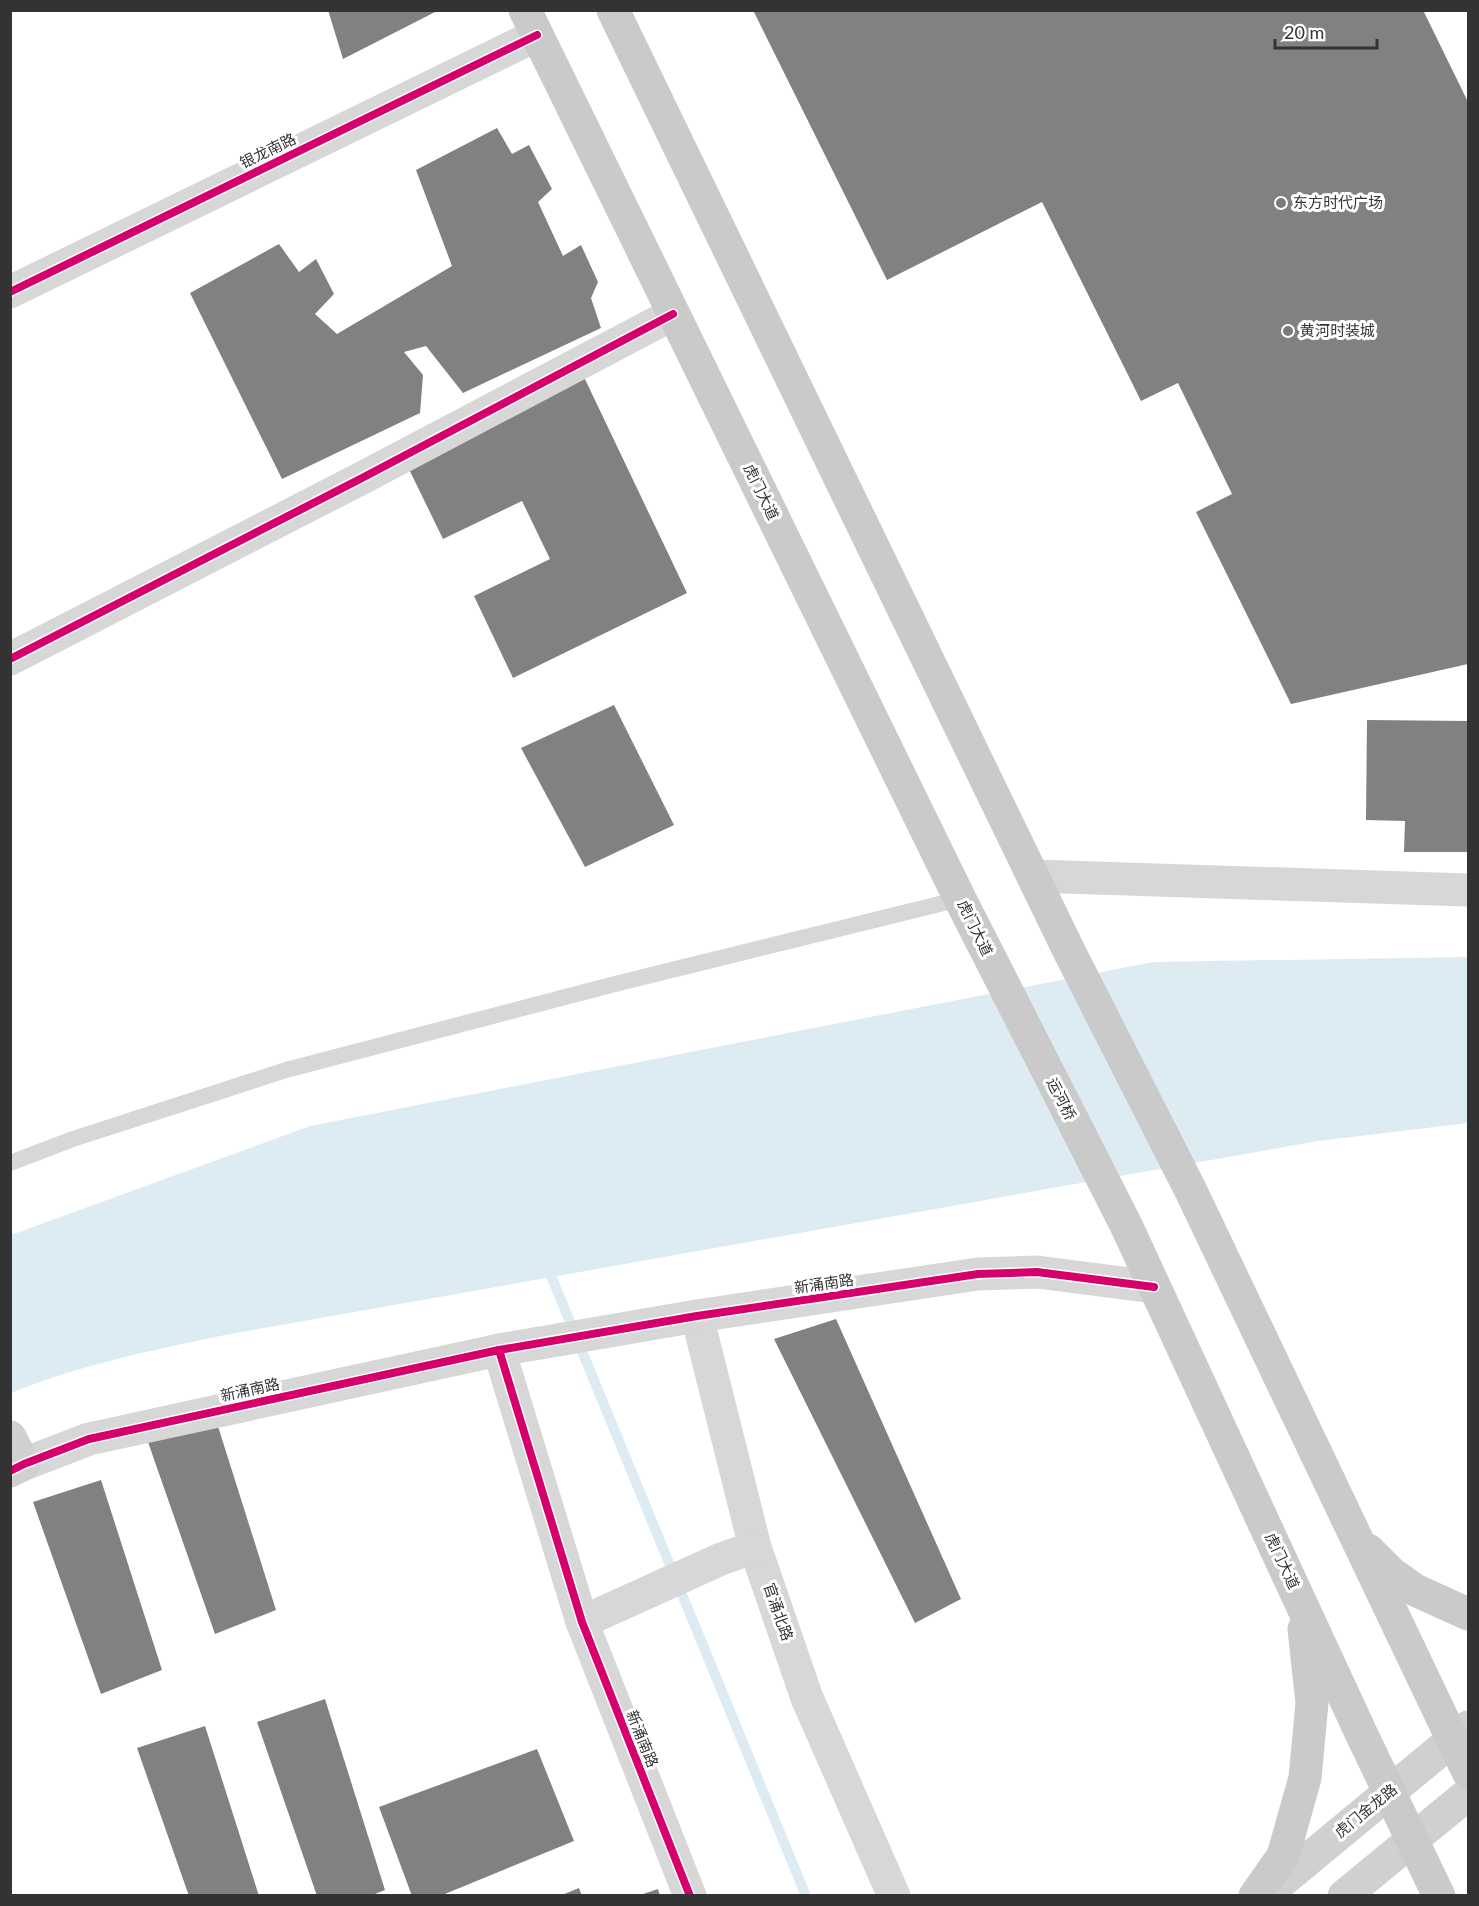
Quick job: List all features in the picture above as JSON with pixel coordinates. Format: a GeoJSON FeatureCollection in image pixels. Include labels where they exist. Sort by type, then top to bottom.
{"type":"FeatureCollection","features":[{"type":"Feature","properties":{"kind":"main road"},"geometry":{"type":"LineString","coordinates":[[613,10],[1069,951],[1191,1191],[1356,1538],[1461,1734],[1468,1772]]}},
{"type":"Feature","properties":{"kind":"main road","name":"虎门大道"},"geometry":{"type":"LineString","coordinates":[[531,23],[997,974]]}},
{"type":"Feature","properties":{"kind":"main road","name":"运河桥"},"geometry":{"type":"LineString","coordinates":[[997,974],[1126,1226]]}},
{"type":"Feature","properties":{"kind":"main road","name":"虎门大道"},"geometry":{"type":"LineString","coordinates":[[1126,1226],[1439,1896]]}},
{"type":"Feature","properties":{"kind":"main road"},"geometry":{"type":"LineString","coordinates":[[1356,1538],[1391,1573],[1415,1590],[1468,1614]]}},
{"type":"Feature","properties":{"kind":"main road"},"geometry":{"type":"LineString","coordinates":[[1255,1896],[1283,1856],[1305,1778],[1312,1703],[1302,1603]]}},
{"type":"Feature","properties":{"kind":"main road","name":"虎门金龙路"},"geometry":{"type":"LineString","coordinates":[[1264,1896],[1461,1734]]}},
{"type":"Feature","properties":{"kind":"main road"},"geometry":{"type":"LineString","coordinates":[[1344,1896],[1468,1794]]}},
{"type":"Feature","properties":{"kind":"street","name":"银龙南路"},"geometry":{"type":"LineString","coordinates":[[10,291],[531,23]]}},
{"type":"Feature","properties":{"kind":"street"},"geometry":{"type":"LineString","coordinates":[[10,658],[362,478],[673,314]]}},
{"type":"Feature","properties":{"kind":"street"},"geometry":{"type":"LineString","coordinates":[[1033,876],[1468,890]]}},
{"type":"Feature","properties":{"kind":"street","name":"新涌南路"},"geometry":{"type":"LineString","coordinates":[[15,1457],[499,1350],[697,1316],[978,1274],[1037,1272],[1154,1287]]}},
{"type":"Feature","properties":{"kind":"street","name":"官涌北路"},"geometry":{"type":"LineString","coordinates":[[697,1316],[755,1547],[807,1698],[894,1896]]}},
{"type":"Feature","properties":{"kind":"street","name":"新涌南路"},"geometry":{"type":"LineString","coordinates":[[499,1350],[582,1622],[690,1896]]}},
{"type":"Feature","properties":{"kind":"street"},"geometry":{"type":"LineString","coordinates":[[582,1622],[721,1559],[755,1547]]}},
{"type":"Feature","properties":{"kind":"lane"},"geometry":{"type":"LineString","coordinates":[[10,1163],[74,1139],[286,1070],[615,984],[960,898]]}},
{"type":"Feature","properties":{"kind":"shaded area"},"geometry":{"type":"Polygon","coordinates":[[[1468,957],[1468,1123],[1318,1141],[225,1335],[90,1366],[11,1393],[11,1235],[310,1126],[1153,962],[1468,957]]]}},
{"type":"Feature","properties":{"kind":"building"},"geometry":{"type":"Polygon","coordinates":[[[328,10],[439,10],[343,59],[328,10]]]}},
{"type":"Feature","properties":{"kind":"building","name":"黄河时装城"},"geometry":{"type":"Polygon","coordinates":[[[753,10],[1423,10],[1468,102],[1468,664],[1291,704],[1196,512],[1232,494],[1178,383],[1141,401],[1042,202],[887,280],[753,10]]]}},
{"type":"Feature","properties":{"kind":"building"},"geometry":{"type":"Polygon","coordinates":[[[497,128],[512,154],[529,145],[552,189],[538,202],[563,256],[581,245],[598,282],[591,298],[601,328],[463,393],[426,346],[404,352],[423,375],[420,413],[282,479],[190,293],[279,244],[299,272],[316,259],[334,294],[315,314],[337,334],[452,266],[416,170],[497,128]]]}},
{"type":"Feature","properties":{"kind":"building"},"geometry":{"type":"Polygon","coordinates":[[[583,375],[687,593],[513,678],[474,596],[550,559],[522,501],[443,539],[405,461],[583,375]]]}},
{"type":"Feature","properties":{"kind":"building"},"geometry":{"type":"Polygon","coordinates":[[[614,705],[674,825],[585,867],[521,748],[614,705]]]}},
{"type":"Feature","properties":{"kind":"building"},"geometry":{"type":"Polygon","coordinates":[[[1367,720],[1468,721],[1468,852],[1404,852],[1405,821],[1366,820],[1367,720]]]}},
{"type":"Feature","properties":{"kind":"building"},"geometry":{"type":"Polygon","coordinates":[[[836,1319],[961,1599],[915,1623],[774,1339],[836,1319]]]}},
{"type":"Feature","properties":{"kind":"building"},"geometry":{"type":"Polygon","coordinates":[[[216,1420],[276,1610],[215,1634],[148,1442],[216,1420]]]}},
{"type":"Feature","properties":{"kind":"building"},"geometry":{"type":"Polygon","coordinates":[[[101,1480],[162,1670],[101,1694],[33,1502],[101,1480]]]}},
{"type":"Feature","properties":{"kind":"building"},"geometry":{"type":"Polygon","coordinates":[[[325,1699],[385,1890],[370,1896],[317,1896],[257,1722],[325,1699]]]}},
{"type":"Feature","properties":{"kind":"building"},"geometry":{"type":"Polygon","coordinates":[[[205,1726],[259,1896],[189,1896],[137,1748],[205,1726]]]}},
{"type":"Feature","properties":{"kind":"building"},"geometry":{"type":"Polygon","coordinates":[[[537,1749],[574,1841],[440,1896],[412,1896],[379,1807],[537,1749]]]}},
{"type":"Feature","properties":{"kind":"building"},"geometry":{"type":"Polygon","coordinates":[[[579,1888],[582,1896],[562,1896],[562,1895],[579,1888]]]}},
{"type":"Feature","properties":{"kind":"building"},"geometry":{"type":"Polygon","coordinates":[[[658,1889],[660,1896],[640,1896],[640,1895],[658,1889]]]}},
{"type":"Feature","properties":{"kind":"waterway"},"geometry":{"type":"LineString","coordinates":[[547,1266],[806,1896]]}},
{"type":"Feature","properties":{"kind":"cycle path"},"geometry":{"type":"LineString","coordinates":[[10,292],[537,35]]}},
{"type":"Feature","properties":{"kind":"cycle path"},"geometry":{"type":"LineString","coordinates":[[10,659],[362,478],[673,314]]}},
{"type":"Feature","properties":{"kind":"cycle path"},"geometry":{"type":"LineString","coordinates":[[499,1350],[697,1316],[978,1274],[1037,1272],[1154,1287]]}},
{"type":"Feature","properties":{"kind":"cycle path"},"geometry":{"type":"LineString","coordinates":[[10,1471],[89,1439],[499,1350],[582,1622],[690,1896]]}},
{"type":"Feature","properties":{"kind":"place","name":"东方时代广场"},"geometry":{"type":"Point","coordinates":[1281,203]}},
{"type":"Feature","properties":{"kind":"place","name":"黄河时装城"},"geometry":{"type":"Point","coordinates":[1288,331]}}]}
